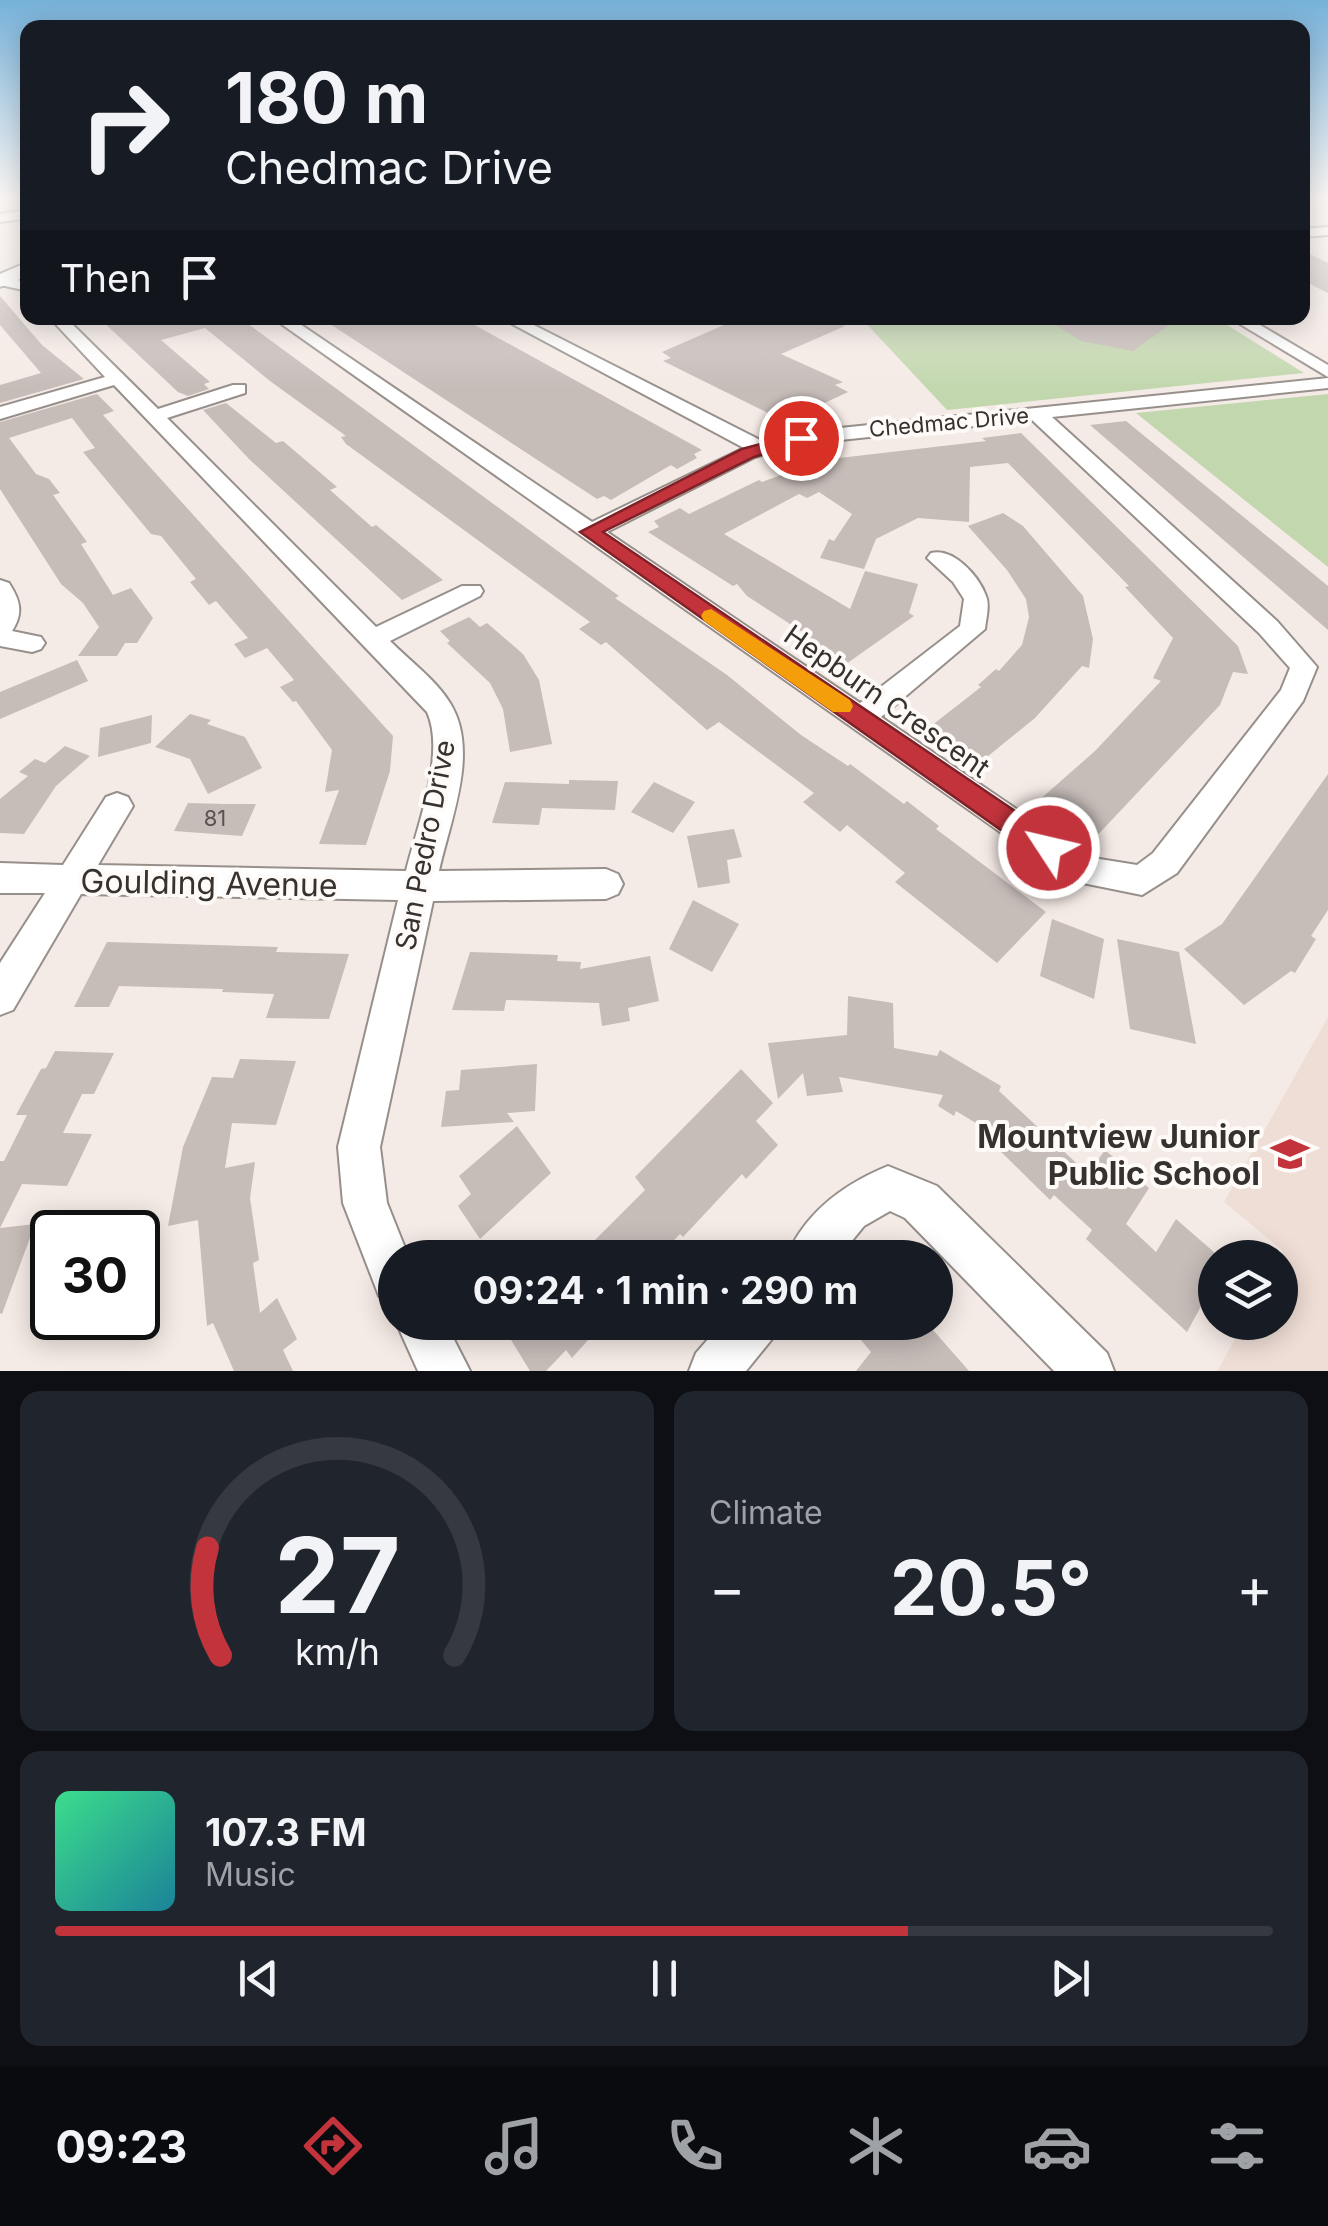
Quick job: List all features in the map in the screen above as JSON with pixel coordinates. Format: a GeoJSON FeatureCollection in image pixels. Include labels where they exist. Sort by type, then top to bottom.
{"type":"FeatureCollection","features":[{"type":"Feature","properties":{"kind":"street","name":"San Pedro Drive"},"geometry":{"type":"LineString","coordinates":[[65,325],[374,638],[438,706],[449,729],[448,759],[358,1147],[365,1203],[379,1240]]}},
{"type":"Feature","properties":{"kind":"street","name":"Hepburn Crescent"},"geometry":{"type":"LineString","coordinates":[[291,325],[1080,870],[1142,880],[1164,864],[1293,694],[1304,667],[1290,648],[1036,413]]}},
{"type":"Feature","properties":{"kind":"street"},"geometry":{"type":"LineString","coordinates":[[523,325],[760,448]]}},
{"type":"Feature","properties":{"kind":"street"},"geometry":{"type":"LineString","coordinates":[[1250,325],[1328,372]]}},
{"type":"Feature","properties":{"kind":"street"},"geometry":{"type":"LineString","coordinates":[[0,413],[116,379]]}},
{"type":"Feature","properties":{"kind":"street","name":"Chedmac Drive"},"geometry":{"type":"LineString","coordinates":[[589,532],[636,505],[760,448],[840,432],[1328,384]]}},
{"type":"Feature","properties":{"kind":"street"},"geometry":{"type":"LineString","coordinates":[[154,416],[239,389]]}},
{"type":"Feature","properties":{"kind":"street"},"geometry":{"type":"LineString","coordinates":[[860,719],[972,629],[976,599],[962,578],[939,558]]}},
{"type":"Feature","properties":{"kind":"street"},"geometry":{"type":"LineString","coordinates":[[0,588],[9,608],[8,620],[0,629]]}},
{"type":"Feature","properties":{"kind":"street"},"geometry":{"type":"LineString","coordinates":[[374,638],[471,591]]}},
{"type":"Feature","properties":{"kind":"street"},"geometry":{"type":"LineString","coordinates":[[0,637],[32,644]]}},
{"type":"Feature","properties":{"kind":"street"},"geometry":{"type":"LineString","coordinates":[[0,996],[116,806]]}},
{"type":"Feature","properties":{"kind":"street","name":"Goulding Avenue"},"geometry":{"type":"LineString","coordinates":[[0,878],[419,886],[606,884]]}},
{"type":"Feature","properties":{"kind":"street"},"geometry":{"type":"LineString","coordinates":[[823,1240],[848,1210],[888,1188],[922,1202],[1088,1371]]}},
{"type":"Feature","properties":{"kind":"street"},"geometry":{"type":"LineString","coordinates":[[428,1340],[444,1371]]}},
{"type":"Feature","properties":{"kind":"street"},"geometry":{"type":"LineString","coordinates":[[714,1371],[739,1340]]}},
{"type":"Feature","properties":{"kind":"shaded area","name":"Mountview Junior Public School"},"geometry":{"type":"Polygon","coordinates":[[[1328,1017],[1328,1371],[1217,1371],[1234,1340],[1298,1340],[1298,1240],[1270,1240],[1224,1202],[1328,1017]]]}},
{"type":"Feature","properties":{"kind":"green space"},"geometry":{"type":"Polygon","coordinates":[[[868,325],[1227,325],[1304,373],[947,410],[868,325]]]}},
{"type":"Feature","properties":{"kind":"green space"},"geometry":{"type":"Polygon","coordinates":[[[1328,394],[1328,567],[1136,413],[1328,394]]]}},
{"type":"Feature","properties":{"kind":"building"},"geometry":{"type":"Polygon","coordinates":[[[1310,261],[1328,263],[1328,293],[1310,284],[1310,261]]]}},
{"type":"Feature","properties":{"kind":"building"},"geometry":{"type":"Polygon","coordinates":[[[0,296],[20,319],[20,325],[25,325],[42,345],[84,379],[0,403],[0,385],[41,373],[0,325],[0,296]]]}},
{"type":"Feature","properties":{"kind":"building"},"geometry":{"type":"Polygon","coordinates":[[[106,325],[250,325],[619,596],[615,598],[727,675],[801,735],[850,764],[904,804],[907,801],[939,826],[936,829],[1046,912],[997,963],[895,882],[905,873],[847,825],[840,832],[803,802],[814,793],[719,722],[707,730],[606,642],[601,645],[579,629],[590,622],[346,444],[341,437],[346,436],[205,328],[161,340],[210,382],[204,384],[209,389],[188,396],[178,392],[106,325]]]}},
{"type":"Feature","properties":{"kind":"building"},"geometry":{"type":"Polygon","coordinates":[[[332,325],[475,325],[702,450],[694,454],[697,458],[677,469],[671,465],[611,500],[604,496],[597,499],[332,325]]]}},
{"type":"Feature","properties":{"kind":"building"},"geometry":{"type":"Polygon","coordinates":[[[724,325],[842,325],[845,326],[781,354],[843,382],[835,385],[848,392],[795,417],[782,410],[772,415],[663,361],[671,358],[662,352],[724,325]]]}},
{"type":"Feature","properties":{"kind":"building"},"geometry":{"type":"Polygon","coordinates":[[[1056,325],[1169,325],[1133,351],[1081,341],[1056,325]]]}},
{"type":"Feature","properties":{"kind":"building"},"geometry":{"type":"Polygon","coordinates":[[[97,394],[114,411],[103,415],[393,736],[390,771],[366,845],[319,844],[339,790],[325,792],[332,750],[296,701],[280,687],[294,680],[267,648],[245,658],[234,644],[248,638],[216,601],[209,605],[190,582],[196,579],[161,536],[151,534],[83,452],[95,448],[72,418],[9,438],[36,474],[49,479],[60,493],[53,495],[87,542],[81,544],[113,595],[131,588],[153,618],[137,643],[125,643],[117,656],[78,656],[99,627],[83,603],[61,584],[0,489],[0,422],[97,394]]]}},
{"type":"Feature","properties":{"kind":"building"},"geometry":{"type":"Polygon","coordinates":[[[226,403],[276,443],[283,441],[337,487],[330,490],[372,527],[376,525],[443,580],[402,600],[249,459],[203,410],[226,403]]]}},
{"type":"Feature","properties":{"kind":"building"},"geometry":{"type":"Polygon","coordinates":[[[1126,421],[1328,586],[1328,630],[1090,425],[1126,421]]]}},
{"type":"Feature","properties":{"kind":"building"},"geometry":{"type":"Polygon","coordinates":[[[1021,433],[1238,646],[1248,674],[1233,672],[1220,705],[1092,841],[1037,802],[1095,751],[1161,681],[1153,678],[1173,638],[1125,587],[1129,586],[1008,463],[970,467],[969,522],[918,518],[876,539],[864,569],[820,558],[829,539],[834,541],[852,514],[819,492],[807,498],[799,494],[724,534],[850,609],[865,571],[918,584],[909,613],[914,616],[839,669],[798,641],[807,635],[747,596],[737,584],[733,586],[648,532],[659,527],[654,521],[680,508],[689,514],[759,480],[822,460],[986,441],[982,438],[1021,433]]]}},
{"type":"Feature","properties":{"kind":"building"},"geometry":{"type":"Polygon","coordinates":[[[1003,513],[1023,526],[1083,596],[1093,639],[1089,668],[1082,666],[1035,718],[982,761],[931,726],[981,687],[978,685],[996,669],[999,671],[1022,645],[1029,617],[1026,599],[1007,570],[968,526],[1003,513]]]}},
{"type":"Feature","properties":{"kind":"building"},"geometry":{"type":"Polygon","coordinates":[[[469,617],[480,627],[487,623],[523,654],[539,680],[552,744],[510,752],[503,709],[490,683],[447,643],[450,641],[440,631],[469,617]]]}},
{"type":"Feature","properties":{"kind":"building"},"geometry":{"type":"Polygon","coordinates":[[[77,660],[88,681],[0,719],[0,692],[77,660]]]}},
{"type":"Feature","properties":{"kind":"building"},"geometry":{"type":"Polygon","coordinates":[[[190,714],[245,737],[262,768],[208,794],[190,759],[155,747],[190,714]]]}},
{"type":"Feature","properties":{"kind":"building"},"geometry":{"type":"Polygon","coordinates":[[[152,715],[151,743],[98,757],[100,728],[152,715]]]}},
{"type":"Feature","properties":{"kind":"building"},"geometry":{"type":"Polygon","coordinates":[[[65,746],[90,756],[56,786],[24,834],[0,833],[0,799],[28,776],[19,772],[35,759],[45,763],[65,746]]]}},
{"type":"Feature","properties":{"kind":"building"},"geometry":{"type":"Polygon","coordinates":[[[1328,774],[1328,910],[1295,973],[1291,971],[1244,1005],[1184,949],[1222,924],[1328,774]]]}},
{"type":"Feature","properties":{"kind":"building"},"geometry":{"type":"Polygon","coordinates":[[[569,780],[618,781],[615,810],[542,808],[539,825],[492,823],[505,782],[569,784],[569,780]]]}},
{"type":"Feature","properties":{"kind":"building"},"geometry":{"type":"Polygon","coordinates":[[[654,782],[695,802],[673,833],[631,812],[654,782]]]}},
{"type":"Feature","properties":{"kind":"building"},"geometry":{"type":"Polygon","coordinates":[[[188,803],[256,804],[242,836],[174,831],[188,803]]]}},
{"type":"Feature","properties":{"kind":"building"},"geometry":{"type":"Polygon","coordinates":[[[734,829],[742,857],[727,860],[730,883],[698,888],[687,836],[734,829]]]}},
{"type":"Feature","properties":{"kind":"building"},"geometry":{"type":"Polygon","coordinates":[[[693,900],[739,924],[712,972],[669,949],[693,900]]]}},
{"type":"Feature","properties":{"kind":"building"},"geometry":{"type":"Polygon","coordinates":[[[1052,919],[1104,939],[1094,999],[1040,976],[1052,919]]]}},
{"type":"Feature","properties":{"kind":"building"},"geometry":{"type":"Polygon","coordinates":[[[1117,939],[1179,952],[1196,1044],[1130,1029],[1117,939]]]}},
{"type":"Feature","properties":{"kind":"building"},"geometry":{"type":"Polygon","coordinates":[[[107,942],[278,947],[276,952],[349,954],[329,1019],[266,1018],[274,994],[222,992],[223,989],[119,986],[109,1007],[74,1007],[107,942]]]}},
{"type":"Feature","properties":{"kind":"building"},"geometry":{"type":"Polygon","coordinates":[[[470,952],[558,955],[557,961],[581,962],[580,969],[650,956],[659,1001],[628,1008],[630,1021],[602,1026],[599,1003],[506,1000],[504,1011],[452,1010],[470,952]]]}},
{"type":"Feature","properties":{"kind":"building"},"geometry":{"type":"Polygon","coordinates":[[[848,996],[893,1003],[894,1048],[937,1056],[940,1050],[1001,1086],[999,1091],[1088,1174],[1105,1150],[1149,1188],[1126,1224],[1156,1252],[1176,1219],[1200,1240],[1198,1312],[1187,1332],[1086,1239],[1092,1230],[1054,1195],[1050,1200],[989,1140],[994,1134],[956,1111],[954,1116],[938,1106],[943,1095],[839,1077],[843,1092],[807,1096],[803,1073],[778,1099],[768,1043],[847,1035],[848,996]]]}},
{"type":"Feature","properties":{"kind":"building"},"geometry":{"type":"Polygon","coordinates":[[[55,1051],[114,1053],[94,1094],[82,1094],[63,1133],[92,1134],[67,1186],[22,1184],[0,1228],[0,1161],[4,1161],[27,1115],[16,1115],[55,1051]]]}},
{"type":"Feature","properties":{"kind":"building"},"geometry":{"type":"Polygon","coordinates":[[[240,1059],[296,1061],[276,1125],[232,1123],[225,1168],[255,1162],[250,1198],[259,1260],[253,1263],[260,1313],[277,1298],[297,1339],[283,1350],[293,1371],[234,1371],[213,1323],[207,1326],[198,1220],[168,1226],[183,1147],[212,1077],[233,1078],[240,1059]]]}},
{"type":"Feature","properties":{"kind":"building"},"geometry":{"type":"Polygon","coordinates":[[[537,1064],[535,1111],[507,1113],[514,1122],[441,1127],[446,1091],[459,1090],[461,1070],[537,1064]]]}},
{"type":"Feature","properties":{"kind":"building"},"geometry":{"type":"Polygon","coordinates":[[[741,1069],[773,1103],[756,1121],[778,1145],[746,1179],[742,1174],[683,1237],[680,1234],[674,1240],[595,1240],[645,1190],[635,1177],[741,1069]]]}},
{"type":"Feature","properties":{"kind":"building"},"geometry":{"type":"Polygon","coordinates":[[[517,1126],[551,1173],[480,1239],[458,1206],[471,1194],[459,1176],[517,1126]]]}},
{"type":"Feature","properties":{"kind":"building"},"geometry":{"type":"Polygon","coordinates":[[[30,1225],[30,1238],[2,1314],[0,1313],[0,1228],[30,1225]]]}},
{"type":"Feature","properties":{"kind":"building"},"geometry":{"type":"Polygon","coordinates":[[[511,1340],[588,1340],[572,1358],[566,1350],[546,1371],[530,1371],[511,1340]]]}},
{"type":"Feature","properties":{"kind":"building"},"geometry":{"type":"Polygon","coordinates":[[[861,1340],[942,1340],[969,1371],[856,1371],[871,1352],[861,1340]]]}},
{"type":"Feature","properties":{"kind":"slow traffic"},"geometry":{"type":"LineString","coordinates":[[711,616],[841,706]]}},
{"type":"Feature","properties":{"kind":"place","name":"Mountview Junior Public School"},"geometry":{"type":"Point","coordinates":[1290,1154]}},
{"type":"Feature","properties":{"kind":"route"},"geometry":{"type":"LineString","coordinates":[[801,438],[748,453],[636,505],[589,532],[1049,848]]}}]}
